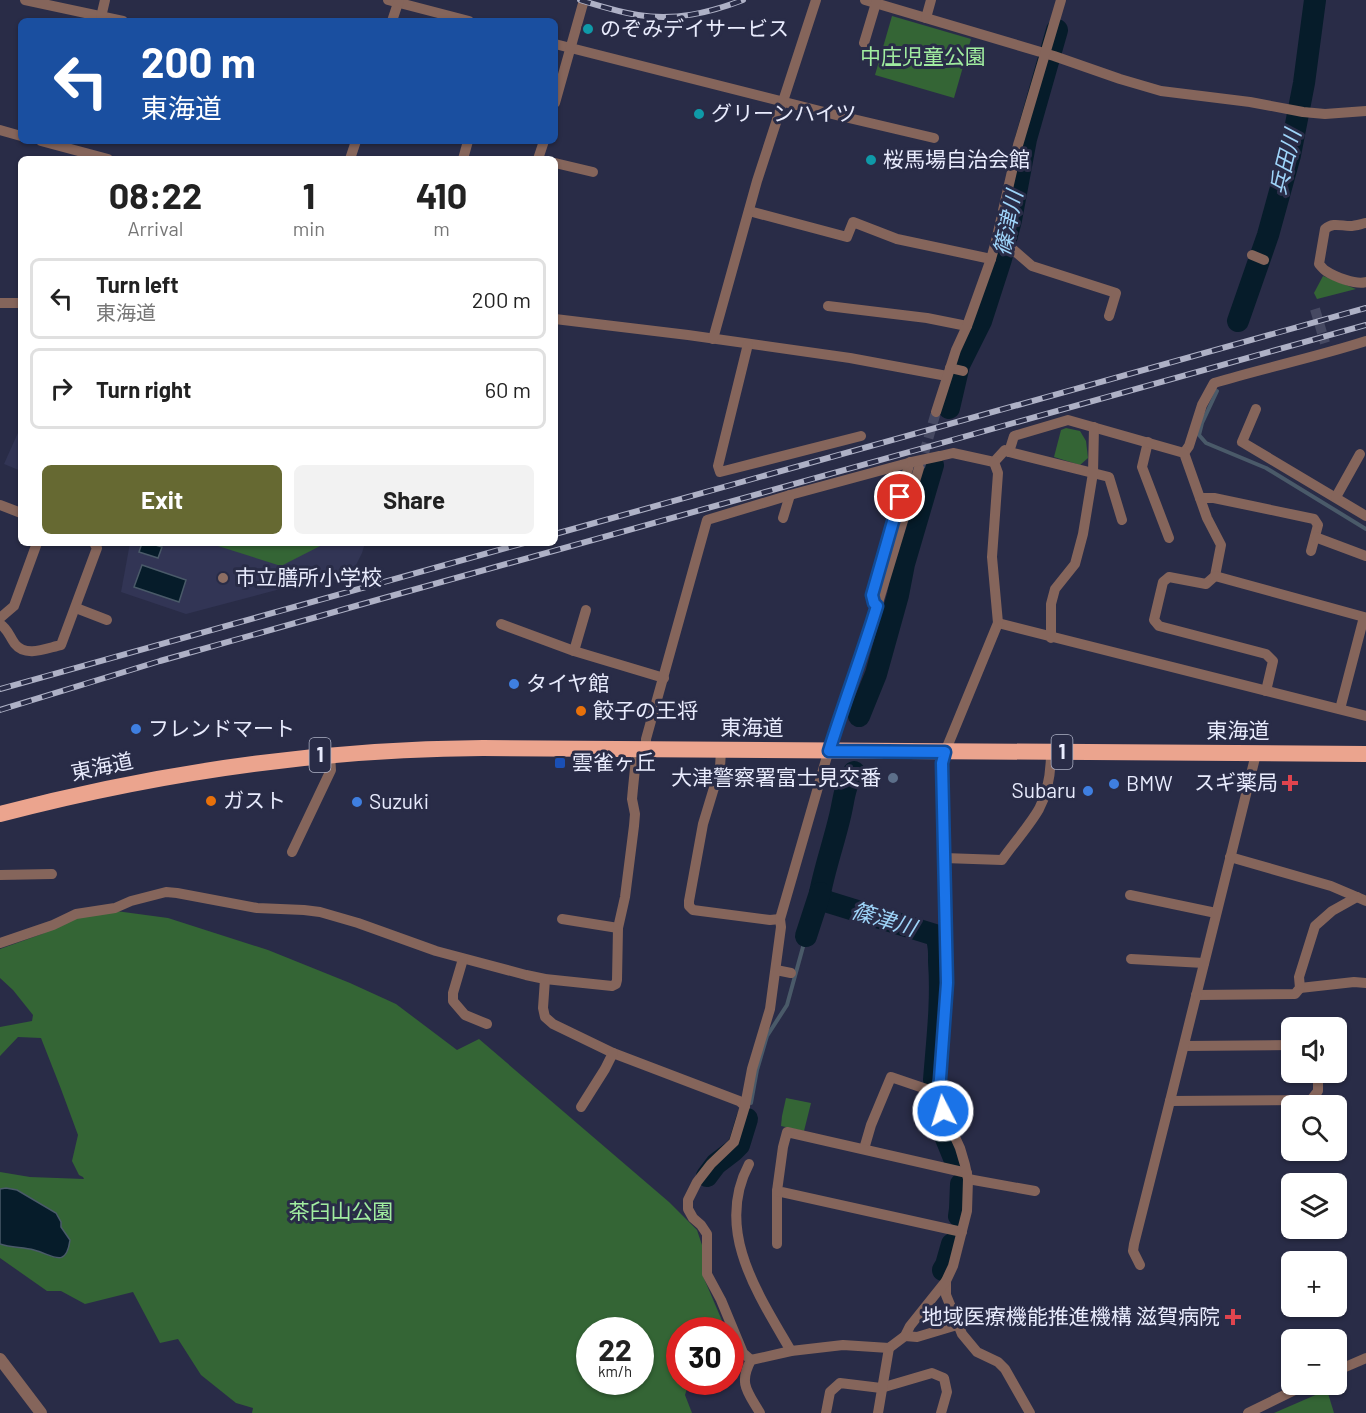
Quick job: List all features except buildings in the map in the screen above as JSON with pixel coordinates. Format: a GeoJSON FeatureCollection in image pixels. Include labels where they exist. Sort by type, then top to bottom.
{"type":"FeatureCollection","features":[{"type":"Feature","properties":{"kind":"highway","name":"東海道"},"geometry":{"type":"LineString","coordinates":[[0,814],[99,789],[219,768],[281,759],[445,748],[1366,754]]}},
{"type":"Feature","properties":{"kind":"street"},"geometry":{"type":"LineString","coordinates":[[25,0],[110,18]]}},
{"type":"Feature","properties":{"kind":"street"},"geometry":{"type":"LineString","coordinates":[[101,16],[105,0]]}},
{"type":"Feature","properties":{"kind":"street"},"geometry":{"type":"LineString","coordinates":[[558,94],[584,0]]}},
{"type":"Feature","properties":{"kind":"street"},"geometry":{"type":"LineString","coordinates":[[712,339],[782,102],[816,0]]}},
{"type":"Feature","properties":{"kind":"street"},"geometry":{"type":"LineString","coordinates":[[926,18],[931,0]]}},
{"type":"Feature","properties":{"kind":"street"},"geometry":{"type":"LineString","coordinates":[[936,412],[953,371],[956,350],[998,242],[1014,182],[1018,145],[1049,54],[1061,0]]}},
{"type":"Feature","properties":{"kind":"street"},"geometry":{"type":"LineString","coordinates":[[392,18],[395,1],[458,18]]}},
{"type":"Feature","properties":{"kind":"street"},"geometry":{"type":"LineString","coordinates":[[864,43],[870,2],[1049,54],[1161,91],[1324,114],[1366,111]]}},
{"type":"Feature","properties":{"kind":"street"},"geometry":{"type":"LineString","coordinates":[[558,46],[934,138]]}},
{"type":"Feature","properties":{"kind":"street"},"geometry":{"type":"LineString","coordinates":[[0,130],[18,135]]}},
{"type":"Feature","properties":{"kind":"street"},"geometry":{"type":"LineString","coordinates":[[52,144],[97,156]]}},
{"type":"Feature","properties":{"kind":"street"},"geometry":{"type":"LineString","coordinates":[[558,164],[593,172]]}},
{"type":"Feature","properties":{"kind":"street"},"geometry":{"type":"LineString","coordinates":[[749,211],[847,237],[853,222],[897,239],[991,260]]}},
{"type":"Feature","properties":{"kind":"street"},"geometry":{"type":"LineString","coordinates":[[1366,222],[1352,226],[1328,225],[1325,229],[1319,264],[1324,271],[1361,284],[1366,282]]}},
{"type":"Feature","properties":{"kind":"street"},"geometry":{"type":"LineString","coordinates":[[998,242],[1011,247],[1032,266],[1116,293],[1109,316]]}},
{"type":"Feature","properties":{"kind":"street"},"geometry":{"type":"LineString","coordinates":[[0,303],[18,303]]}},
{"type":"Feature","properties":{"kind":"street"},"geometry":{"type":"LineString","coordinates":[[828,306],[927,318],[967,326]]}},
{"type":"Feature","properties":{"kind":"street"},"geometry":{"type":"LineString","coordinates":[[558,319],[953,371]]}},
{"type":"Feature","properties":{"kind":"street"},"geometry":{"type":"LineString","coordinates":[[1184,453],[1189,446],[1202,405],[1214,383],[1326,348],[1366,341]]}},
{"type":"Feature","properties":{"kind":"street"},"geometry":{"type":"LineString","coordinates":[[748,344],[718,466],[720,472],[861,436]]}},
{"type":"Feature","properties":{"kind":"street"},"geometry":{"type":"LineString","coordinates":[[1256,409],[1242,442],[1366,516]]}},
{"type":"Feature","properties":{"kind":"street"},"geometry":{"type":"LineString","coordinates":[[1009,452],[1014,436],[1068,420],[1184,453]]}},
{"type":"Feature","properties":{"kind":"street"},"geometry":{"type":"LineString","coordinates":[[1052,638],[1051,604],[1055,589],[1075,564],[1083,534],[1093,473],[1094,427]]}},
{"type":"Feature","properties":{"kind":"street"},"geometry":{"type":"LineString","coordinates":[[1148,442],[1142,466],[1169,538]]}},
{"type":"Feature","properties":{"kind":"street"},"geometry":{"type":"LineString","coordinates":[[994,462],[1005,450],[1108,477],[1122,520]]}},
{"type":"Feature","properties":{"kind":"street"},"geometry":{"type":"LineString","coordinates":[[0,943],[53,925],[76,914],[115,908],[165,892],[257,908],[320,912],[463,959],[545,979],[612,986],[617,980],[618,928],[625,897],[634,826],[633,788],[641,749],[664,678],[707,520],[790,495],[953,453],[994,462]]}},
{"type":"Feature","properties":{"kind":"street"},"geometry":{"type":"LineString","coordinates":[[1184,453],[1207,518],[1221,545],[1215,576],[1206,584],[1169,577],[1163,582],[1154,620],[1159,626],[1266,654],[1273,661],[1266,691]]}},
{"type":"Feature","properties":{"kind":"street"},"geometry":{"type":"LineString","coordinates":[[1336,497],[1360,454]]}},
{"type":"Feature","properties":{"kind":"street"},"geometry":{"type":"LineString","coordinates":[[751,1360],[791,1351],[843,1345],[889,1348],[905,1336],[910,1326],[946,1281],[953,1266],[967,1211],[968,1176],[960,1148],[943,1111],[938,1093],[947,983],[942,763],[998,623],[992,557],[998,473],[994,462]]}},
{"type":"Feature","properties":{"kind":"street"},"geometry":{"type":"LineString","coordinates":[[751,1360],[742,1353],[721,1300],[707,1274],[707,1234],[693,1218],[688,1209],[688,1200],[697,1182],[711,1164],[734,1142],[770,1009],[782,927],[780,919],[837,725],[877,606],[914,464]]}},
{"type":"Feature","properties":{"kind":"street"},"geometry":{"type":"LineString","coordinates":[[783,518],[790,495]]}},
{"type":"Feature","properties":{"kind":"street"},"geometry":{"type":"LineString","coordinates":[[1200,498],[1215,498],[1314,519],[1318,525],[1311,551]]}},
{"type":"Feature","properties":{"kind":"street"},"geometry":{"type":"LineString","coordinates":[[0,506],[18,512]]}},
{"type":"Feature","properties":{"kind":"street"},"geometry":{"type":"LineString","coordinates":[[1315,537],[1366,556]]}},
{"type":"Feature","properties":{"kind":"street"},"geometry":{"type":"LineString","coordinates":[[0,618],[14,606],[36,546]]}},
{"type":"Feature","properties":{"kind":"street"},"geometry":{"type":"LineString","coordinates":[[0,624],[6,628],[15,645],[30,652],[61,645],[76,608],[96,546]]}},
{"type":"Feature","properties":{"kind":"street"},"geometry":{"type":"LineString","coordinates":[[1215,576],[1364,617],[1361,648],[1340,709]]}},
{"type":"Feature","properties":{"kind":"street"},"geometry":{"type":"LineString","coordinates":[[76,608],[107,620]]}},
{"type":"Feature","properties":{"kind":"street"},"geometry":{"type":"LineString","coordinates":[[574,651],[586,610]]}},
{"type":"Feature","properties":{"kind":"street"},"geometry":{"type":"LineString","coordinates":[[998,623],[1366,716]]}},
{"type":"Feature","properties":{"kind":"street"},"geometry":{"type":"LineString","coordinates":[[501,624],[574,651],[664,678]]}},
{"type":"Feature","properties":{"kind":"street"},"geometry":{"type":"LineString","coordinates":[[721,750],[720,768],[703,824],[688,901],[693,910],[770,920],[780,919]]}},
{"type":"Feature","properties":{"kind":"street"},"geometry":{"type":"LineString","coordinates":[[944,858],[1002,860],[1039,809],[1045,793],[1051,752]]}},
{"type":"Feature","properties":{"kind":"street"},"geometry":{"type":"LineString","coordinates":[[1140,1265],[1133,1251],[1134,1244],[1256,754]]}},
{"type":"Feature","properties":{"kind":"street"},"geometry":{"type":"LineString","coordinates":[[291,852],[331,770],[330,755]]}},
{"type":"Feature","properties":{"kind":"street"},"geometry":{"type":"LineString","coordinates":[[1230,857],[1331,886],[1361,899]]}},
{"type":"Feature","properties":{"kind":"street"},"geometry":{"type":"LineString","coordinates":[[0,874],[52,874]]}},
{"type":"Feature","properties":{"kind":"street"},"geometry":{"type":"LineString","coordinates":[[1130,895],[1216,913]]}},
{"type":"Feature","properties":{"kind":"street"},"geometry":{"type":"LineString","coordinates":[[1300,988],[1299,977],[1315,926],[1332,911],[1361,899]]}},
{"type":"Feature","properties":{"kind":"street"},"geometry":{"type":"LineString","coordinates":[[562,919],[618,928]]}},
{"type":"Feature","properties":{"kind":"street"},"geometry":{"type":"LineString","coordinates":[[463,959],[453,993],[453,1001],[465,1015],[487,1024]]}},
{"type":"Feature","properties":{"kind":"street"},"geometry":{"type":"LineString","coordinates":[[1131,959],[1204,963]]}},
{"type":"Feature","properties":{"kind":"street"},"geometry":{"type":"LineString","coordinates":[[776,970],[791,973]]}},
{"type":"Feature","properties":{"kind":"street"},"geometry":{"type":"LineString","coordinates":[[545,979],[543,1008],[545,1017],[553,1024],[613,1053],[740,1101],[745,1106]]}},
{"type":"Feature","properties":{"kind":"street"},"geometry":{"type":"LineString","coordinates":[[1196,995],[1295,994],[1300,988],[1366,982]]}},
{"type":"Feature","properties":{"kind":"street"},"geometry":{"type":"LineString","coordinates":[[1184,1046],[1281,1045]]}},
{"type":"Feature","properties":{"kind":"street"},"geometry":{"type":"LineString","coordinates":[[581,1107],[613,1053]]}},
{"type":"Feature","properties":{"kind":"street"},"geometry":{"type":"LineString","coordinates":[[864,1149],[871,1125],[891,1077],[938,1093]]}},
{"type":"Feature","properties":{"kind":"street"},"geometry":{"type":"LineString","coordinates":[[1170,1101],[1311,1100],[1318,1091],[1318,1083]]}},
{"type":"Feature","properties":{"kind":"street"},"geometry":{"type":"LineString","coordinates":[[777,1244],[777,1191],[787,1132],[1035,1191]]}},
{"type":"Feature","properties":{"kind":"street"},"geometry":{"type":"LineString","coordinates":[[749,1164],[743,1176],[735,1218],[742,1252],[753,1284],[791,1351]]}},
{"type":"Feature","properties":{"kind":"street"},"geometry":{"type":"LineString","coordinates":[[777,1191],[962,1232]]}},
{"type":"Feature","properties":{"kind":"street"},"geometry":{"type":"LineString","coordinates":[[946,1281],[946,1295],[962,1334],[977,1352],[998,1362],[1005,1369],[1030,1413]]}},
{"type":"Feature","properties":{"kind":"street"},"geometry":{"type":"LineString","coordinates":[[905,1336],[917,1337],[957,1325]]}},
{"type":"Feature","properties":{"kind":"street"},"geometry":{"type":"LineString","coordinates":[[878,1413],[889,1348]]}},
{"type":"Feature","properties":{"kind":"street"},"geometry":{"type":"LineString","coordinates":[[1347,1366],[1366,1358]]}},
{"type":"Feature","properties":{"kind":"street"},"geometry":{"type":"LineString","coordinates":[[0,1359],[41,1413]]}},
{"type":"Feature","properties":{"kind":"street"},"geometry":{"type":"LineString","coordinates":[[751,1360],[744,1379],[745,1387],[760,1413]]}},
{"type":"Feature","properties":{"kind":"street"},"geometry":{"type":"LineString","coordinates":[[826,1413],[830,1392],[840,1383],[881,1388],[932,1373],[944,1378],[947,1392],[941,1413]]}},
{"type":"Feature","properties":{"kind":"street"},"geometry":{"type":"LineString","coordinates":[[1248,1413],[1285,1395]]}},
{"type":"Feature","properties":{"kind":"shaded area"},"geometry":{"type":"Polygon","coordinates":[[[18,433],[18,470],[4,464],[18,433]]]}},
{"type":"Feature","properties":{"kind":"shaded area","name":"市立膳所小学校"},"geometry":{"type":"Polygon","coordinates":[[[129,546],[364,546],[356,565],[344,572],[186,614],[121,592],[129,546]]]}},
{"type":"Feature","properties":{"kind":"shaded area"},"geometry":{"type":"Polygon","coordinates":[[[141,546],[162,547],[158,558],[139,552],[141,546]]]}},
{"type":"Feature","properties":{"kind":"shaded area"},"geometry":{"type":"Polygon","coordinates":[[[142,565],[186,580],[179,602],[134,587],[142,565]]]}},
{"type":"Feature","properties":{"kind":"shaded area"},"geometry":{"type":"Polygon","coordinates":[[[0,1189],[17,1190],[56,1213],[61,1227],[70,1240],[68,1249],[62,1257],[53,1257],[34,1250],[0,1244],[0,1189]]]}},
{"type":"Feature","properties":{"kind":"green space","name":"中庄児童公園"},"geometry":{"type":"Polygon","coordinates":[[[892,16],[971,39],[954,98],[875,75],[892,16]]]}},
{"type":"Feature","properties":{"kind":"green space"},"geometry":{"type":"Polygon","coordinates":[[[1323,276],[1356,289],[1317,299],[1314,293],[1323,276]]]}},
{"type":"Feature","properties":{"kind":"green space"},"geometry":{"type":"Polygon","coordinates":[[[1066,428],[1080,431],[1086,441],[1088,458],[1080,465],[1054,457],[1061,430],[1066,428]]]}},
{"type":"Feature","properties":{"kind":"green space"},"geometry":{"type":"Polygon","coordinates":[[[218,546],[320,546],[281,566],[218,546]]]}},
{"type":"Feature","properties":{"kind":"green space","name":"茶臼山公園"},"geometry":{"type":"Polygon","coordinates":[[[116,911],[168,918],[268,950],[396,1004],[457,1050],[479,1039],[669,1202],[697,1230],[702,1245],[703,1276],[720,1317],[666,1317],[666,1395],[685,1395],[692,1413],[252,1413],[253,1408],[236,1403],[201,1375],[178,1339],[160,1343],[133,1292],[85,1304],[61,1291],[47,1291],[0,1258],[0,1172],[30,1177],[84,1179],[79,1175],[72,1161],[78,1135],[41,1038],[18,1037],[0,1056],[0,1027],[32,1021],[33,1015],[0,978],[0,949],[42,934],[76,917],[116,911]]]}},
{"type":"Feature","properties":{"kind":"green space"},"geometry":{"type":"Polygon","coordinates":[[[786,1098],[811,1103],[804,1131],[781,1126],[786,1098]]]}},
{"type":"Feature","properties":{"kind":"green space"},"geometry":{"type":"Polygon","coordinates":[[[1315,1395],[1329,1395],[1334,1413],[1274,1413],[1315,1395]]]}},
{"type":"Feature","properties":{"kind":"waterway","name":"兵田川"},"geometry":{"type":"LineString","coordinates":[[1238,321],[1268,235],[1290,155],[1304,83],[1315,0]]}},
{"type":"Feature","properties":{"kind":"waterway","name":"篠津川"},"geometry":{"type":"LineString","coordinates":[[949,408],[959,365],[981,321],[1001,259],[1011,220],[1026,139],[1057,30]]}},
{"type":"Feature","properties":{"kind":"waterway","name":"兵田川"},"geometry":{"type":"LineString","coordinates":[[1217,391],[1199,435],[1206,443],[1266,468],[1366,529]]}},
{"type":"Feature","properties":{"kind":"waterway","name":"篠津川"},"geometry":{"type":"LineString","coordinates":[[859,716],[876,674],[898,595],[904,564],[933,465]]}},
{"type":"Feature","properties":{"kind":"waterway","name":"篠津川"},"geometry":{"type":"LineString","coordinates":[[854,772],[846,788],[820,893],[825,901],[935,935],[939,948],[940,991],[934,1080]]}},
{"type":"Feature","properties":{"kind":"waterway"},"geometry":{"type":"LineString","coordinates":[[806,936],[820,893]]}},
{"type":"Feature","properties":{"kind":"waterway"},"geometry":{"type":"LineString","coordinates":[[751,1103],[757,1070],[767,1036],[787,1005],[806,936]]}},
{"type":"Feature","properties":{"kind":"waterway","name":"篠津川"},"geometry":{"type":"LineString","coordinates":[[935,1109],[954,1158]]}},
{"type":"Feature","properties":{"kind":"waterway","name":"篠津川"},"geometry":{"type":"LineString","coordinates":[[707,1176],[716,1164],[739,1145],[747,1119]]}},
{"type":"Feature","properties":{"kind":"waterway","name":"篠津川"},"geometry":{"type":"LineString","coordinates":[[959,1216],[961,1184]]}},
{"type":"Feature","properties":{"kind":"waterway","name":"篠津川"},"geometry":{"type":"LineString","coordinates":[[943,1270],[952,1244]]}},
{"type":"Feature","properties":{"kind":"tunnel"},"geometry":{"type":"LineString","coordinates":[[1315,309],[1325,343]]}},
{"type":"Feature","properties":{"kind":"tunnel"},"geometry":{"type":"LineString","coordinates":[[920,467],[936,412]]}},
{"type":"Feature","properties":{"kind":"railway"},"geometry":{"type":"LineString","coordinates":[[580,0],[609,9],[652,17],[692,15],[743,0]]}},
{"type":"Feature","properties":{"kind":"railway"},"geometry":{"type":"LineString","coordinates":[[558,533],[1366,308]]}},
{"type":"Feature","properties":{"kind":"railway"},"geometry":{"type":"LineString","coordinates":[[0,710],[160,661],[1366,325]]}},
{"type":"Feature","properties":{"kind":"railway"},"geometry":{"type":"LineString","coordinates":[[0,689],[513,546]]}},
{"type":"Feature","properties":{"kind":"place","name":"のぞみデイサービス"},"geometry":{"type":"Point","coordinates":[588,29]}},
{"type":"Feature","properties":{"kind":"place","name":"グリーンハイツ"},"geometry":{"type":"Point","coordinates":[699,114]}},
{"type":"Feature","properties":{"kind":"place","name":"桜馬場自治会館"},"geometry":{"type":"Point","coordinates":[871,160]}},
{"type":"Feature","properties":{"kind":"place","name":"市立膳所小学校"},"geometry":{"type":"Point","coordinates":[223,578]}},
{"type":"Feature","properties":{"kind":"place","name":"タイヤ館"},"geometry":{"type":"Point","coordinates":[514,684]}},
{"type":"Feature","properties":{"kind":"place","name":"餃子の王将"},"geometry":{"type":"Point","coordinates":[581,711]}},
{"type":"Feature","properties":{"kind":"place","name":"フレンドマート"},"geometry":{"type":"Point","coordinates":[136,729]}},
{"type":"Feature","properties":{"kind":"place","name":"雲雀ヶ丘"},"geometry":{"type":"Point","coordinates":[560,763]}},
{"type":"Feature","properties":{"kind":"place","name":"大津警察署富士見交番"},"geometry":{"type":"Point","coordinates":[893,778]}},
{"type":"Feature","properties":{"kind":"place","name":"スギ薬局"},"geometry":{"type":"Point","coordinates":[1290,783]}},
{"type":"Feature","properties":{"kind":"place","name":"BMW"},"geometry":{"type":"Point","coordinates":[1114,784]}},
{"type":"Feature","properties":{"kind":"place","name":"Subaru"},"geometry":{"type":"Point","coordinates":[1088,791]}},
{"type":"Feature","properties":{"kind":"place","name":"ガスト"},"geometry":{"type":"Point","coordinates":[211,801]}},
{"type":"Feature","properties":{"kind":"place","name":"Suzuki"},"geometry":{"type":"Point","coordinates":[357,802]}},
{"type":"Feature","properties":{"kind":"place","name":"地域医療機能推進機構 滋賀病院"},"geometry":{"type":"Point","coordinates":[1233,1317]}},
{"type":"Feature","properties":{"kind":"route"},"geometry":{"type":"LineString","coordinates":[[900,497],[872,595],[877,606],[829,751],[945,752],[942,763],[947,983],[938,1093],[943,1111]]}}]}
